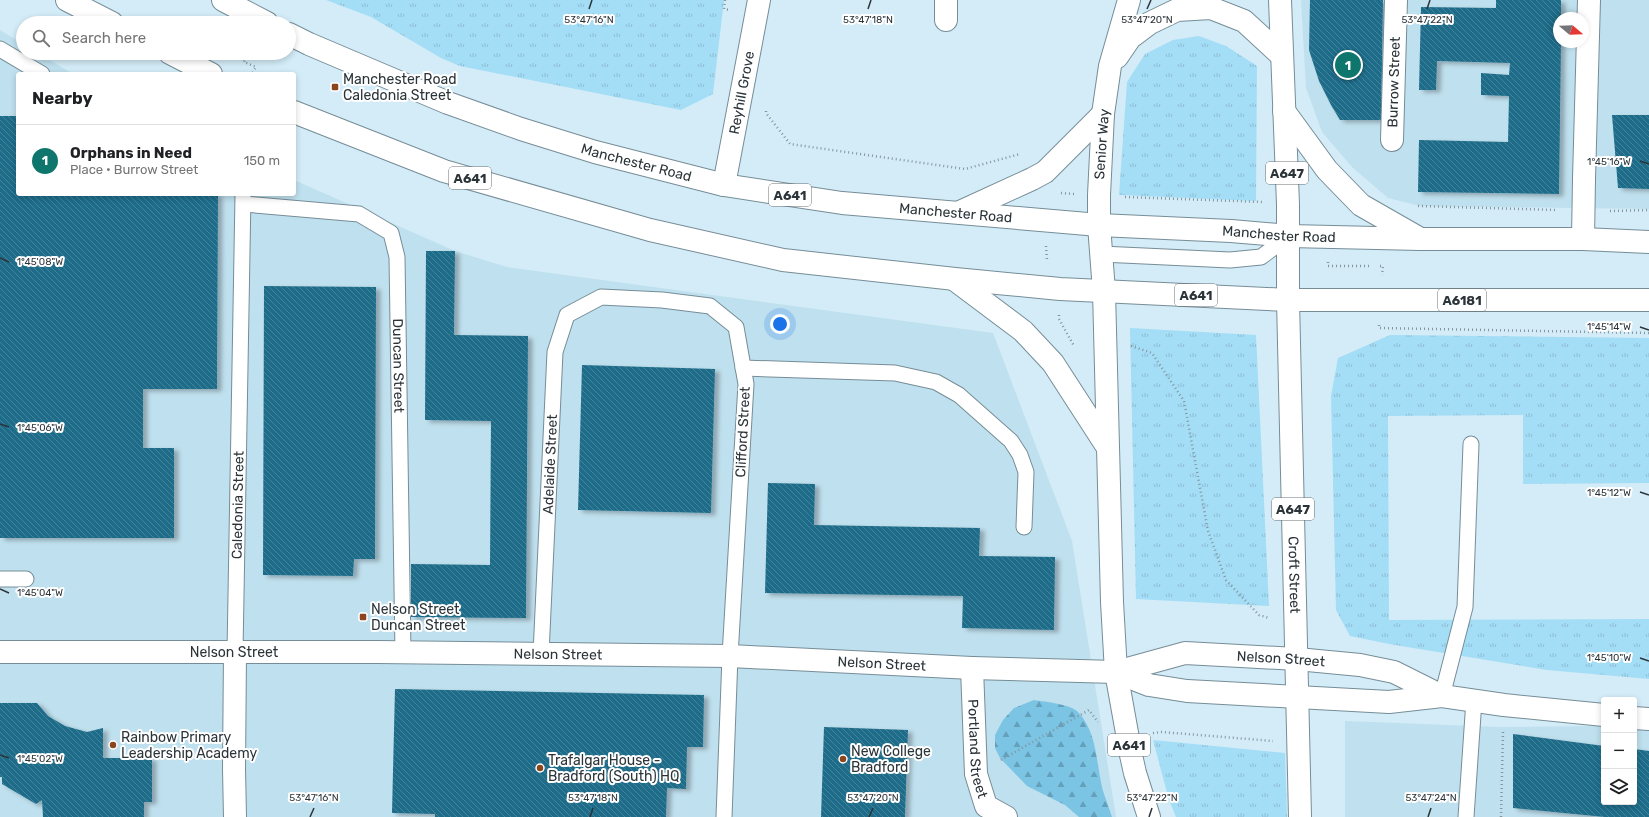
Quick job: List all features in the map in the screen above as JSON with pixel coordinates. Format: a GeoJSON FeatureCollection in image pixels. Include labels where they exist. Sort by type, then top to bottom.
{"type":"FeatureCollection","features":[{"type":"Feature","properties":{"kind":"main road"},"geometry":{"type":"LineString","coordinates":[[67,0],[98,16]]}},
{"type":"Feature","properties":{"kind":"main road"},"geometry":{"type":"LineString","coordinates":[[222,0],[253,16]]}},
{"type":"Feature","properties":{"kind":"main road","name":"Senior Way"},"geometry":{"type":"LineString","coordinates":[[1104,291],[1098,195],[1102,114],[1110,66],[1129,0]]}},
{"type":"Feature","properties":{"kind":"main road","name":"A647"},"geometry":{"type":"LineString","coordinates":[[1280,0],[1289,236]]}},
{"type":"Feature","properties":{"kind":"main road","name":"Burrow Street"},"geometry":{"type":"LineString","coordinates":[[1392,140],[1396,0]]}},
{"type":"Feature","properties":{"kind":"main road"},"geometry":{"type":"LineString","coordinates":[[1583,239],[1589,0]]}},
{"type":"Feature","properties":{"kind":"main road","name":"Reyhill Grove"},"geometry":{"type":"LineString","coordinates":[[724,185],[757,7]]}},
{"type":"Feature","properties":{"kind":"main road"},"geometry":{"type":"LineString","coordinates":[[1110,66],[1130,38],[1150,23],[1177,10],[1211,8],[1234,16],[1244,22],[1281,55]]}},
{"type":"Feature","properties":{"kind":"main road","name":"Manchester Road"},"geometry":{"type":"LineString","coordinates":[[296,38],[448,103],[521,129],[625,160],[724,185],[842,203],[1099,225],[1231,231],[1289,236],[1420,239],[1583,239],[1649,242]]}},
{"type":"Feature","properties":{"kind":"main road"},"geometry":{"type":"LineString","coordinates":[[184,60],[207,72]]}},
{"type":"Feature","properties":{"kind":"main road"},"geometry":{"type":"LineString","coordinates":[[1284,111],[1327,170],[1361,205],[1420,239]]}},
{"type":"Feature","properties":{"kind":"main road","name":"A641"},"geometry":{"type":"LineString","coordinates":[[296,113],[444,171],[650,230],[783,260],[1060,289],[1288,300]]}},
{"type":"Feature","properties":{"kind":"main road"},"geometry":{"type":"LineString","coordinates":[[959,212],[1045,172],[1102,114]]}},
{"type":"Feature","properties":{"kind":"main road","name":"Croft Street"},"geometry":{"type":"LineString","coordinates":[[1289,236],[1288,300],[1300,817]]}},
{"type":"Feature","properties":{"kind":"main road"},"geometry":{"type":"LineString","coordinates":[[955,279],[1023,331],[1053,363],[1108,448]]}},
{"type":"Feature","properties":{"kind":"main road","name":"A641"},"geometry":{"type":"LineString","coordinates":[[1104,291],[1112,602],[1116,672],[1131,755],[1149,817]]}},
{"type":"Feature","properties":{"kind":"main road","name":"A6181"},"geometry":{"type":"LineString","coordinates":[[1288,300],[1649,300]]}},
{"type":"Feature","properties":{"kind":"main road","name":"Nelson Street"},"geometry":{"type":"LineString","coordinates":[[0,652],[234,652],[730,656],[972,668],[1116,672],[1185,653],[1360,664],[1394,672],[1442,696]]}},
{"type":"Feature","properties":{"kind":"main road","name":"Caledonia Street"},"geometry":{"type":"LineString","coordinates":[[234,652],[235,817]]}},
{"type":"Feature","properties":{"kind":"main road","name":"Portland Street"},"geometry":{"type":"LineString","coordinates":[[972,668],[976,774],[986,806],[1006,817]]}},
{"type":"Feature","properties":{"kind":"main road","name":"Nelson Street"},"geometry":{"type":"LineString","coordinates":[[1116,672],[1149,685],[1187,691],[1390,702],[1442,696],[1504,705],[1601,715]]}},
{"type":"Feature","properties":{"kind":"main road"},"geometry":{"type":"LineString","coordinates":[[1637,718],[1649,719]]}},
{"type":"Feature","properties":{"kind":"lane"},"geometry":{"type":"LineString","coordinates":[[0,49],[16,59]]}},
{"type":"Feature","properties":{"kind":"lane"},"geometry":{"type":"LineString","coordinates":[[18,60],[39,72]]}},
{"type":"Feature","properties":{"kind":"lane","name":"Caledonia Street"},"geometry":{"type":"LineString","coordinates":[[234,652],[243,199]]}},
{"type":"Feature","properties":{"kind":"lane","name":"Duncan Street"},"geometry":{"type":"LineString","coordinates":[[243,199],[359,214],[391,233],[397,257],[403,653]]}},
{"type":"Feature","properties":{"kind":"lane"},"geometry":{"type":"LineString","coordinates":[[1102,254],[1230,260],[1261,257],[1289,236]]}},
{"type":"Feature","properties":{"kind":"lane","name":"Clifford Street"},"geometry":{"type":"LineString","coordinates":[[601,297],[662,300],[710,306],[736,328],[746,384],[730,656],[724,817]]}},
{"type":"Feature","properties":{"kind":"lane","name":"Adelaide Street"},"geometry":{"type":"LineString","coordinates":[[541,654],[555,352],[567,315],[601,297]]}},
{"type":"Feature","properties":{"kind":"lane"},"geometry":{"type":"LineString","coordinates":[[743,368],[894,373],[936,382],[959,395],[1011,441],[1020,455],[1026,472],[1024,527]]}},
{"type":"Feature","properties":{"kind":"lane"},"geometry":{"type":"LineString","coordinates":[[1442,696],[1465,607],[1471,444]]}},
{"type":"Feature","properties":{"kind":"lane"},"geometry":{"type":"LineString","coordinates":[[0,579],[26,578]]}},
{"type":"Feature","properties":{"kind":"lane"},"geometry":{"type":"LineString","coordinates":[[1466,817],[1474,700]]}},
{"type":"Feature","properties":{"kind":"path"},"geometry":{"type":"LineString","coordinates":[[725,0],[724,9],[757,7]]}},
{"type":"Feature","properties":{"kind":"path"},"geometry":{"type":"LineString","coordinates":[[245,60],[244,62],[256,67],[253,72]]}},
{"type":"Feature","properties":{"kind":"path"},"geometry":{"type":"LineString","coordinates":[[767,106],[766,113],[790,144],[965,169],[1032,151],[1045,172],[1055,193],[1288,204]]}},
{"type":"Feature","properties":{"kind":"path"},"geometry":{"type":"LineString","coordinates":[[1414,205],[1428,207],[1584,211],[1649,210]]}},
{"type":"Feature","properties":{"kind":"path"},"geometry":{"type":"LineString","coordinates":[[1382,299],[1379,328],[1649,332]]}},
{"type":"Feature","properties":{"kind":"path"},"geometry":{"type":"LineString","coordinates":[[1106,348],[1134,346],[1152,353],[1184,401],[1208,531],[1226,580],[1259,615],[1296,624]]}},
{"type":"Feature","properties":{"kind":"path"},"geometry":{"type":"LineString","coordinates":[[1502,817],[1504,705]]}},
{"type":"Feature","properties":{"kind":"shaded area"},"geometry":{"type":"Polygon","coordinates":[[[1301,0],[1649,0],[1649,209],[1420,206],[1388,198],[1352,167],[1322,132],[1306,88],[1301,0]]]}},
{"type":"Feature","properties":{"kind":"shaded area"},"geometry":{"type":"Polygon","coordinates":[[[0,30],[16,40],[16,60],[50,60],[70,72],[16,72],[16,196],[296,196],[296,181],[455,251],[507,267],[993,333],[1072,541],[1116,817],[0,817],[0,30]]]}},
{"type":"Feature","properties":{"kind":"shaded area"},"geometry":{"type":"Polygon","coordinates":[[[1345,721],[1500,727],[1601,726],[1601,805],[1637,805],[1637,726],[1649,726],[1649,817],[1345,817],[1345,721]]]}},
{"type":"Feature","properties":{"kind":"green space"},"geometry":{"type":"Polygon","coordinates":[[[326,0],[724,0],[713,94],[681,110],[460,66],[441,58],[371,17],[326,0]]]}},
{"type":"Feature","properties":{"kind":"green space"},"geometry":{"type":"Polygon","coordinates":[[[1199,36],[1226,46],[1257,66],[1256,201],[1119,195],[1127,82],[1145,54],[1173,40],[1199,36]]]}},
{"type":"Feature","properties":{"kind":"green space"},"geometry":{"type":"Polygon","coordinates":[[[1130,328],[1256,335],[1269,606],[1136,599],[1130,328]]]}},
{"type":"Feature","properties":{"kind":"green space"},"geometry":{"type":"Polygon","coordinates":[[[1390,335],[1649,338],[1649,483],[1523,484],[1523,415],[1388,416],[1389,620],[1649,619],[1649,679],[1547,670],[1389,644],[1350,636],[1336,610],[1331,396],[1338,358],[1390,335]]]}},
{"type":"Feature","properties":{"kind":"green space"},"geometry":{"type":"Polygon","coordinates":[[[1034,700],[1069,707],[1078,712],[1085,720],[1093,739],[1103,791],[1112,817],[1079,817],[1065,805],[1027,786],[1000,758],[995,748],[995,735],[1003,720],[1014,708],[1034,700]]]}},
{"type":"Feature","properties":{"kind":"green space"},"geometry":{"type":"Polygon","coordinates":[[[1153,740],[1285,753],[1287,817],[1176,817],[1169,800],[1153,740]]]}},
{"type":"Feature","properties":{"kind":"building"},"geometry":{"type":"Polygon","coordinates":[[[1310,0],[1383,0],[1381,120],[1340,120],[1331,105],[1319,81],[1309,50],[1310,0]]]}},
{"type":"Feature","properties":{"kind":"building"},"geometry":{"type":"Polygon","coordinates":[[[1496,0],[1561,0],[1561,12],[1553,12],[1553,48],[1561,48],[1559,194],[1418,192],[1419,140],[1508,142],[1509,96],[1481,95],[1481,73],[1509,75],[1510,63],[1437,61],[1436,90],[1419,90],[1421,7],[1496,8],[1496,0]]]}},
{"type":"Feature","properties":{"kind":"building"},"geometry":{"type":"Polygon","coordinates":[[[1612,115],[1649,115],[1649,189],[1618,188],[1612,115]]]}},
{"type":"Feature","properties":{"kind":"building"},"geometry":{"type":"Polygon","coordinates":[[[0,116],[16,116],[16,196],[218,196],[217,389],[143,389],[143,448],[174,448],[174,538],[0,538],[0,116]]]}},
{"type":"Feature","properties":{"kind":"building"},"geometry":{"type":"Polygon","coordinates":[[[426,251],[455,251],[454,335],[528,336],[526,618],[411,617],[411,564],[490,565],[491,421],[425,420],[426,251]]]}},
{"type":"Feature","properties":{"kind":"building"},"geometry":{"type":"Polygon","coordinates":[[[264,286],[376,287],[375,559],[354,559],[353,576],[263,575],[264,286]]]}},
{"type":"Feature","properties":{"kind":"building"},"geometry":{"type":"Polygon","coordinates":[[[582,365],[715,369],[711,513],[578,510],[582,365]]]}},
{"type":"Feature","properties":{"kind":"building"},"geometry":{"type":"Polygon","coordinates":[[[768,483],[815,484],[814,525],[980,528],[979,556],[1055,557],[1054,630],[962,628],[963,596],[765,593],[768,483]]]}},
{"type":"Feature","properties":{"kind":"building","name":"Trafalgar House - Bradford (South) HQ"},"geometry":{"type":"Polygon","coordinates":[[[395,689],[704,695],[703,747],[687,747],[686,789],[667,788],[666,817],[435,817],[435,814],[392,813],[395,689]]]}},
{"type":"Feature","properties":{"kind":"building"},"geometry":{"type":"Polygon","coordinates":[[[0,703],[37,703],[48,716],[65,726],[87,732],[103,728],[103,758],[152,758],[152,802],[144,802],[144,817],[43,817],[42,800],[36,804],[2,784],[2,777],[0,777],[0,703]]]}},
{"type":"Feature","properties":{"kind":"building","name":"New College Bradford"},"geometry":{"type":"Polygon","coordinates":[[[824,727],[908,730],[905,817],[821,817],[824,727]]]}},
{"type":"Feature","properties":{"kind":"building"},"geometry":{"type":"Polygon","coordinates":[[[1513,734],[1601,746],[1601,805],[1637,805],[1637,749],[1649,751],[1649,817],[1605,817],[1513,808],[1513,734]]]}},
{"type":"Feature","properties":{"kind":"place","name":"Orphans in Need"},"geometry":{"type":"Point","coordinates":[1348,65]}},
{"type":"Feature","properties":{"kind":"place","name":"Manchester Road Caledonia Street"},"geometry":{"type":"Point","coordinates":[335,87]}},
{"type":"Feature","properties":{"kind":"place","name":"Nelson Street Duncan Street"},"geometry":{"type":"Point","coordinates":[363,617]}},
{"type":"Feature","properties":{"kind":"place","name":"Rainbow Primary Leadership Academy"},"geometry":{"type":"Point","coordinates":[113,745]}},
{"type":"Feature","properties":{"kind":"place","name":"New College Bradford"},"geometry":{"type":"Point","coordinates":[843,759]}},
{"type":"Feature","properties":{"kind":"place","name":"Trafalgar House - Bradford (South) HQ"},"geometry":{"type":"Point","coordinates":[540,768]}}]}
